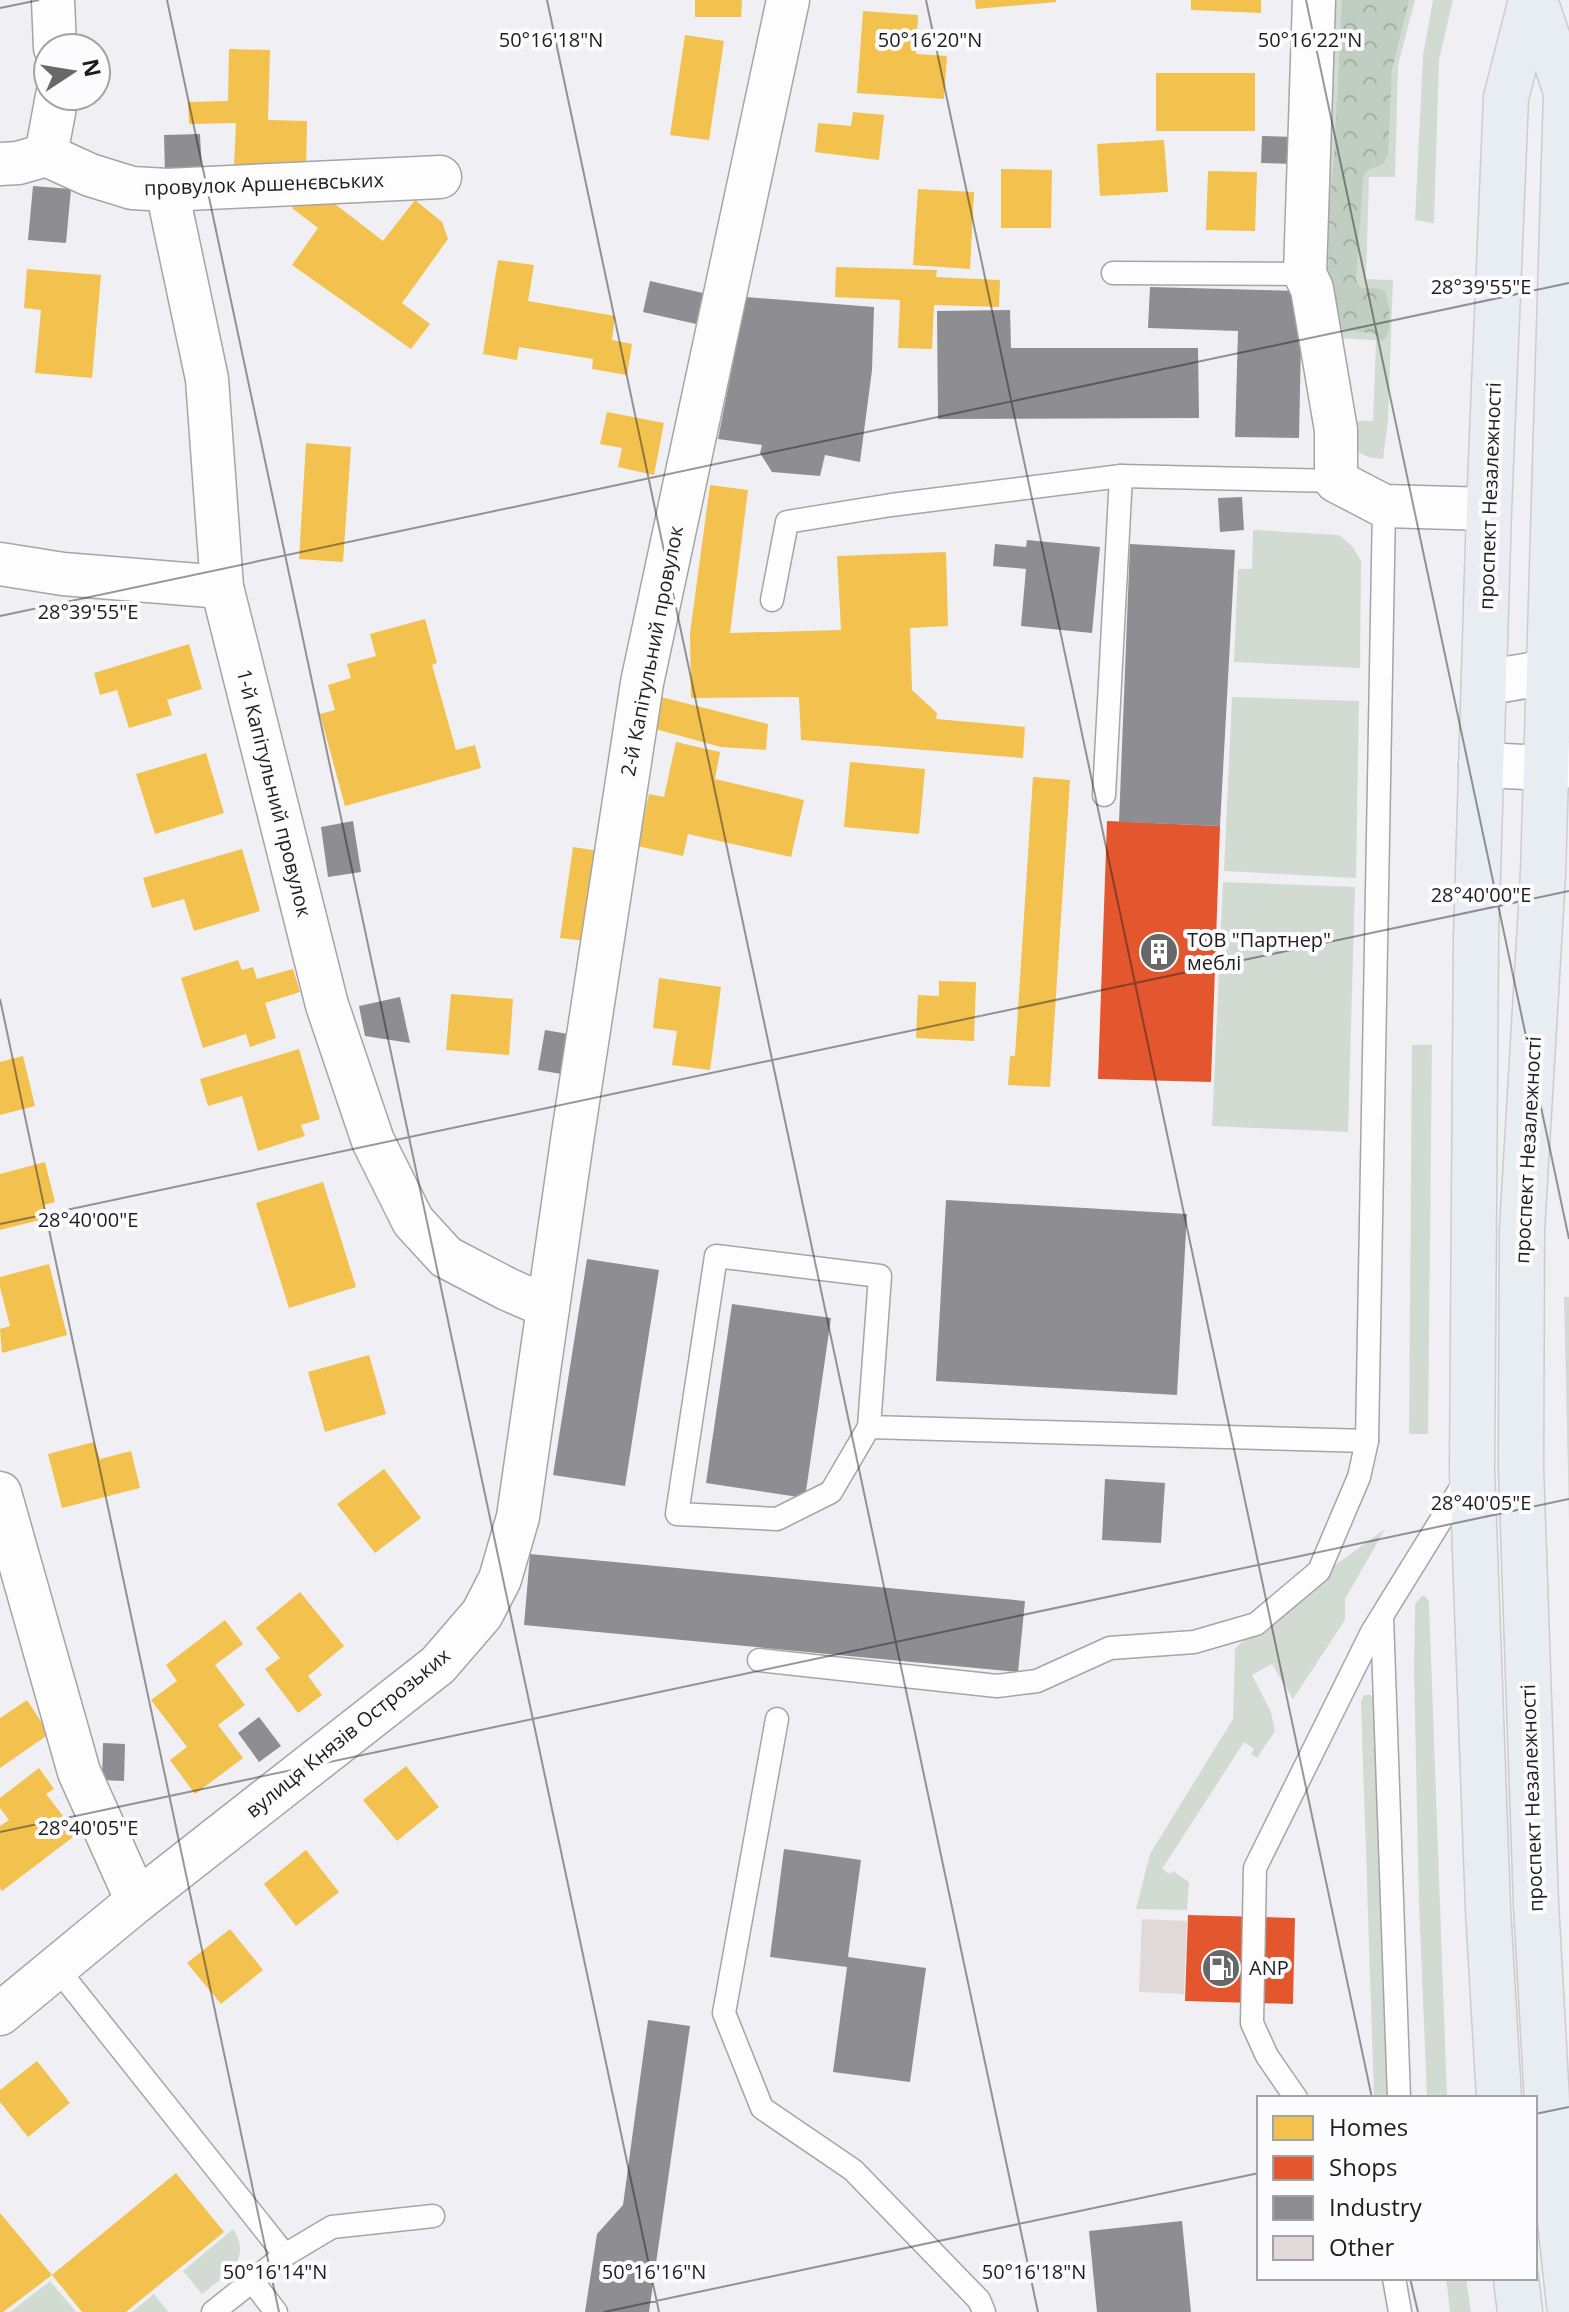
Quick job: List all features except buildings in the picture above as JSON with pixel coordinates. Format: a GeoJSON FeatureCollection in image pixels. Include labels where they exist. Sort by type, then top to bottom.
{"type":"FeatureCollection","features":[{"type":"Feature","properties":{"kind":"main road","name":"проспект Незалежності"},"geometry":{"type":"LineString","coordinates":[[1533,0],[1566,92],[1566,167],[1557,767],[1543,874],[1522,1230],[1521,1467],[1536,1904],[1547,2101],[1569,2304]]}},
{"type":"Feature","properties":{"kind":"main road","name":"проспект Незалежності"},"geometry":{"type":"LineString","coordinates":[[1499,2096],[1472,1470],[1473,1229],[1481,765],[1506,98],[1533,0]]}},
{"type":"Feature","properties":{"kind":"main road"},"geometry":{"type":"LineString","coordinates":[[1516,2280],[1520,2312]]}},
{"type":"Feature","properties":{"kind":"street"},"geometry":{"type":"LineString","coordinates":[[53,0],[54,32]]}},
{"type":"Feature","properties":{"kind":"street","name":"2-й Капітульний провулок"},"geometry":{"type":"LineString","coordinates":[[548,1307],[642,683],[788,0]]}},
{"type":"Feature","properties":{"kind":"street"},"geometry":{"type":"LineString","coordinates":[[1314,0],[1305,274],[1312,289],[1336,430],[1336,481],[1384,506],[1489,509]]}},
{"type":"Feature","properties":{"kind":"street"},"geometry":{"type":"LineString","coordinates":[[0,164],[18,163],[46,155],[54,112]]}},
{"type":"Feature","properties":{"kind":"street","name":"провулок Аршенєвських"},"geometry":{"type":"LineString","coordinates":[[46,155],[90,175],[132,188],[167,190],[440,177]]}},
{"type":"Feature","properties":{"kind":"street","name":"1-й Капітульний провулок"},"geometry":{"type":"LineString","coordinates":[[167,190],[207,379],[222,587],[327,1005],[373,1141],[413,1221],[446,1257],[548,1307]]}},
{"type":"Feature","properties":{"kind":"street"},"geometry":{"type":"LineString","coordinates":[[0,564],[63,574],[222,587]]}},
{"type":"Feature","properties":{"kind":"street"},"geometry":{"type":"LineString","coordinates":[[1484,683],[1559,671]]}},
{"type":"Feature","properties":{"kind":"street"},"geometry":{"type":"LineString","coordinates":[[1481,765],[1557,767]]}},
{"type":"Feature","properties":{"kind":"street","name":"вулиця Князів Острозьких"},"geometry":{"type":"LineString","coordinates":[[0,2014],[137,1901],[438,1665],[482,1614],[500,1579],[518,1517],[548,1307]]}},
{"type":"Feature","properties":{"kind":"street"},"geometry":{"type":"LineString","coordinates":[[0,1493],[79,1772],[137,1901]]}},
{"type":"Feature","properties":{"kind":"lane"},"geometry":{"type":"LineString","coordinates":[[1113,273],[1305,274]]}},
{"type":"Feature","properties":{"kind":"lane"},"geometry":{"type":"LineString","coordinates":[[772,600],[787,522],[891,505],[1121,476],[1336,481]]}},
{"type":"Feature","properties":{"kind":"lane"},"geometry":{"type":"LineString","coordinates":[[1104,795],[1121,476]]}},
{"type":"Feature","properties":{"kind":"lane"},"geometry":{"type":"LineString","coordinates":[[759,1660],[997,1686],[1037,1681],[1110,1648],[1194,1642],[1256,1624],[1319,1571],[1359,1477],[1367,1441],[1384,506]]}},
{"type":"Feature","properties":{"kind":"lane"},"geometry":{"type":"LineString","coordinates":[[716,1256],[880,1276],[869,1427],[831,1492],[777,1519],[677,1514],[716,1256]]}},
{"type":"Feature","properties":{"kind":"lane"},"geometry":{"type":"LineString","coordinates":[[869,1427],[1367,1441]]}},
{"type":"Feature","properties":{"kind":"lane"},"geometry":{"type":"LineString","coordinates":[[1295,2096],[1267,2056],[1252,2023],[1255,1868],[1372,1632],[1472,1470]]}},
{"type":"Feature","properties":{"kind":"lane"},"geometry":{"type":"LineString","coordinates":[[1382,1615],[1399,2096]]}},
{"type":"Feature","properties":{"kind":"lane"},"geometry":{"type":"LineString","coordinates":[[777,1719],[724,2013],[762,2108],[853,2170],[979,2300],[984,2312]]}},
{"type":"Feature","properties":{"kind":"lane"},"geometry":{"type":"LineString","coordinates":[[56,1967],[285,2255]]}},
{"type":"Feature","properties":{"kind":"lane"},"geometry":{"type":"LineString","coordinates":[[213,2312],[285,2255],[332,2227],[433,2216]]}},
{"type":"Feature","properties":{"kind":"lane"},"geometry":{"type":"LineString","coordinates":[[1394,2280],[1401,2312]]}},
{"type":"Feature","properties":{"kind":"lane"},"geometry":{"type":"LineString","coordinates":[[1400,2280],[1401,2312]]}},
{"type":"Feature","properties":{"kind":"lane"},"geometry":{"type":"LineString","coordinates":[[253,2282],[276,2312]]}},
{"type":"Feature","properties":{"kind":"shaded area"},"geometry":{"type":"Polygon","coordinates":[[[1334,0],[1415,0],[1398,65],[1395,177],[1369,177],[1366,279],[1393,280],[1388,421],[1383,459],[1366,456],[1357,449],[1351,421],[1373,421],[1376,340],[1337,338],[1322,313],[1334,0]]]}},
{"type":"Feature","properties":{"kind":"shaded area"},"geometry":{"type":"Polygon","coordinates":[[[1433,0],[1453,0],[1439,60],[1434,223],[1415,220],[1423,55],[1433,0]]]}},
{"type":"Feature","properties":{"kind":"shaded area"},"geometry":{"type":"Polygon","coordinates":[[[1253,530],[1339,535],[1352,546],[1361,561],[1360,668],[1234,662],[1238,569],[1252,569],[1253,530]]]}},
{"type":"Feature","properties":{"kind":"shaded area"},"geometry":{"type":"Polygon","coordinates":[[[1232,697],[1359,701],[1356,878],[1224,871],[1232,697]]]}},
{"type":"Feature","properties":{"kind":"shaded area"},"geometry":{"type":"Polygon","coordinates":[[[1223,882],[1355,887],[1348,1132],[1212,1126],[1223,882]]]}},
{"type":"Feature","properties":{"kind":"shaded area"},"geometry":{"type":"Polygon","coordinates":[[[1412,1045],[1432,1045],[1428,1434],[1409,1434],[1412,1045]]]}},
{"type":"Feature","properties":{"kind":"shaded area"},"geometry":{"type":"Polygon","coordinates":[[[1564,1297],[1569,1297],[1569,1522],[1564,1297]]]}},
{"type":"Feature","properties":{"kind":"shaded area"},"geometry":{"type":"Polygon","coordinates":[[[1385,1529],[1345,1599],[1345,1620],[1293,1699],[1272,1664],[1252,1675],[1271,1712],[1275,1731],[1257,1758],[1251,1754],[1254,1749],[1244,1742],[1162,1869],[1170,1874],[1173,1871],[1189,1882],[1187,1910],[1136,1909],[1150,1854],[1233,1719],[1235,1648],[1320,1576],[1385,1529]]]}},
{"type":"Feature","properties":{"kind":"shaded area"},"geometry":{"type":"Polygon","coordinates":[[[1422,1596],[1429,1602],[1447,2096],[1427,2096],[1419,1904],[1415,1604],[1422,1596]]]}},
{"type":"Feature","properties":{"kind":"shaded area"},"geometry":{"type":"Polygon","coordinates":[[[1364,1695],[1374,1698],[1388,2096],[1374,2096],[1361,1701],[1364,1695]]]}},
{"type":"Feature","properties":{"kind":"shaded area"},"geometry":{"type":"Polygon","coordinates":[[[233,2229],[239,2240],[238,2259],[227,2274],[202,2294],[183,2271],[233,2229]]]}},
{"type":"Feature","properties":{"kind":"shaded area"},"geometry":{"type":"Polygon","coordinates":[[[1446,2280],[1466,2280],[1471,2312],[1450,2312],[1446,2280]]]}},
{"type":"Feature","properties":{"kind":"shaded area"},"geometry":{"type":"Polygon","coordinates":[[[50,2281],[76,2312],[10,2312],[50,2281]]]}},
{"type":"Feature","properties":{"kind":"shaded area"},"geometry":{"type":"Polygon","coordinates":[[[154,2294],[168,2312],[132,2312],[154,2294]]]}},
{"type":"Feature","properties":{"kind":"green space"},"geometry":{"type":"Polygon","coordinates":[[[1342,0],[1409,0],[1392,70],[1388,155],[1383,164],[1366,171],[1363,179],[1356,280],[1360,287],[1385,291],[1390,317],[1384,341],[1375,334],[1333,325],[1328,289],[1329,202],[1342,0]]]}},
{"type":"Feature","properties":{"kind":"place","name":"ТОВ \"Партнер\" меблі"},"geometry":{"type":"Point","coordinates":[1159,952]}},
{"type":"Feature","properties":{"kind":"place","name":"ANP"},"geometry":{"type":"Point","coordinates":[1221,1968]}}]}
